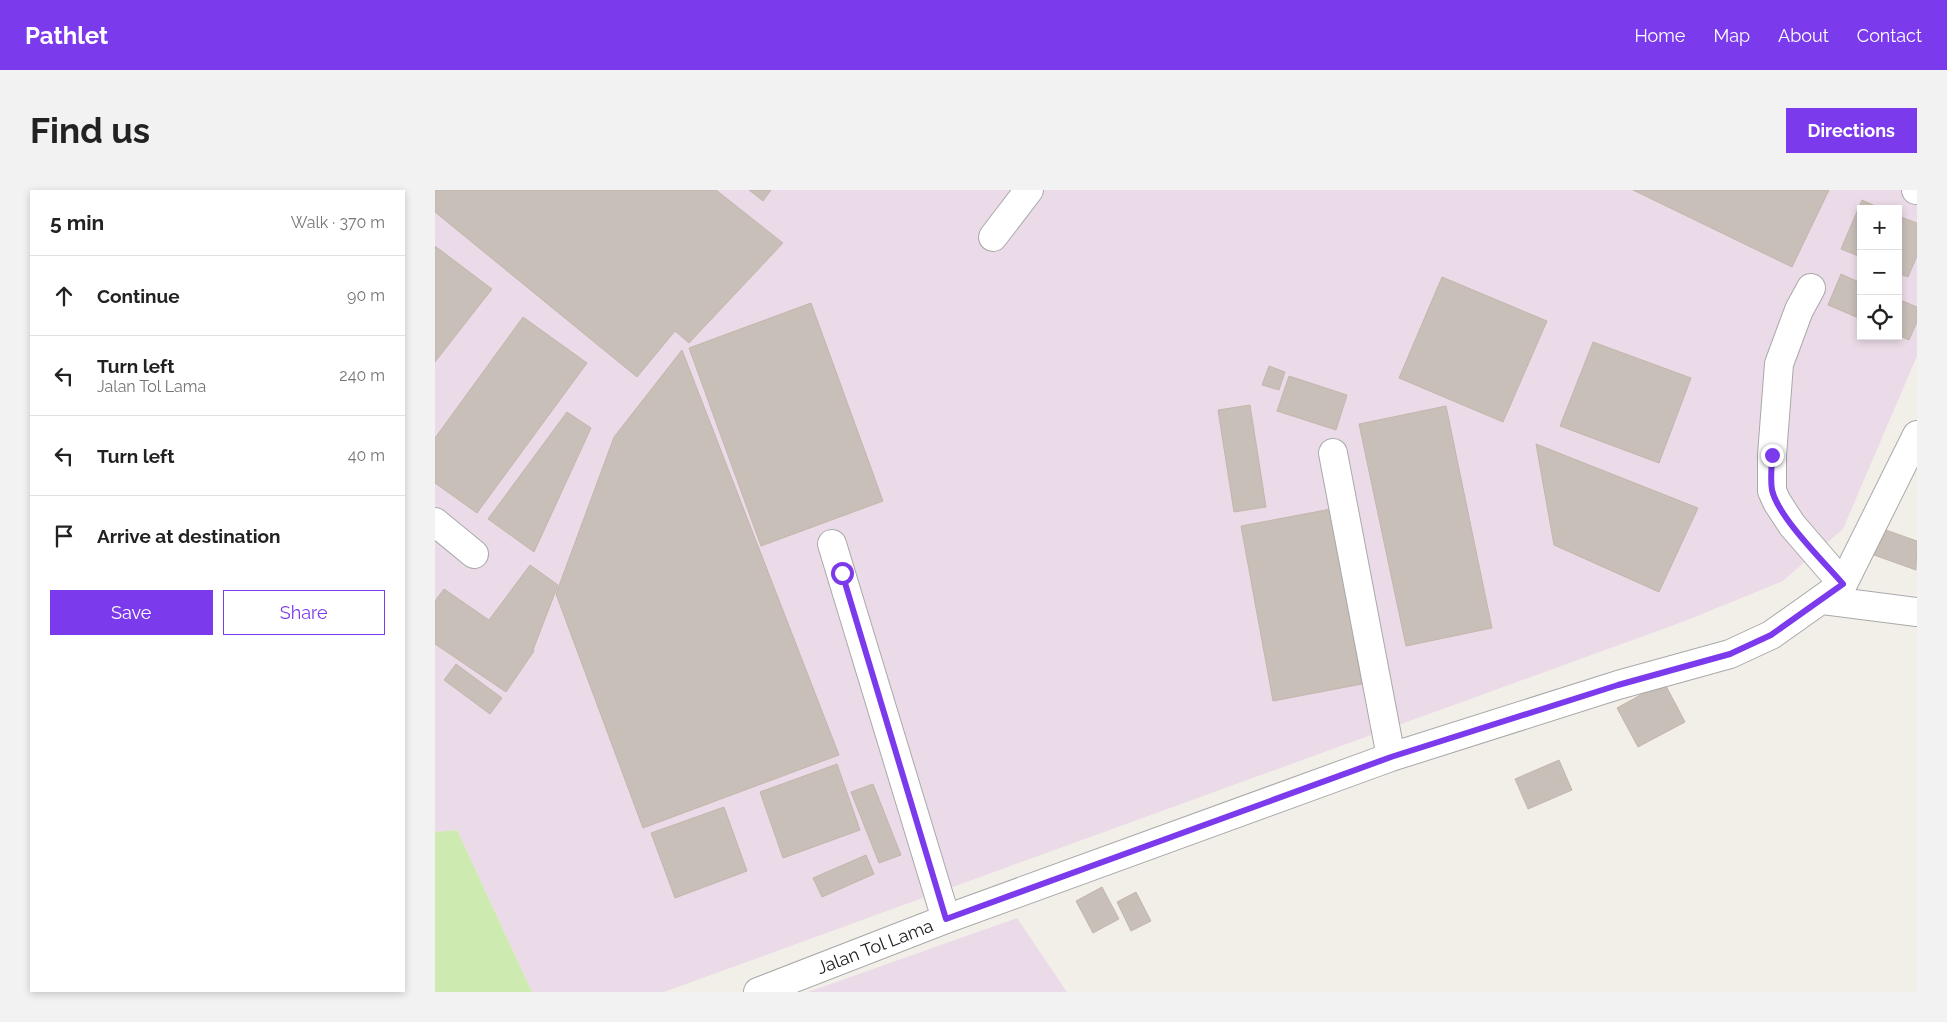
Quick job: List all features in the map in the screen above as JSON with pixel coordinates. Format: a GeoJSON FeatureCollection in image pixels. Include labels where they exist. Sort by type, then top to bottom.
{"type":"FeatureCollection","features":[{"type":"Feature","properties":{"kind":"street"},"geometry":{"type":"LineString","coordinates":[[993,237],[1029,190]]}},
{"type":"Feature","properties":{"kind":"street"},"geometry":{"type":"LineString","coordinates":[[1811,288],[1799,310],[1779,364],[1772,455],[1772,490],[1777,502],[1833,592],[1917,612]]}},
{"type":"Feature","properties":{"kind":"street","name":"Jalan Tol Lama"},"geometry":{"type":"LineString","coordinates":[[759,992],[946,919],[1391,757],[1618,685],[1730,654],[1771,635],[1833,592],[1917,435]]}},
{"type":"Feature","properties":{"kind":"street"},"geometry":{"type":"LineString","coordinates":[[1333,453],[1391,757]]}},
{"type":"Feature","properties":{"kind":"street"},"geometry":{"type":"LineString","coordinates":[[435,522],[474,554]]}},
{"type":"Feature","properties":{"kind":"street"},"geometry":{"type":"LineString","coordinates":[[832,544],[946,919]]}},
{"type":"Feature","properties":{"kind":"shaded area"},"geometry":{"type":"Polygon","coordinates":[[[435,190],[1917,190],[1917,356],[1843,529],[1783,581],[1685,621],[664,992],[532,992],[457,830],[435,832],[435,190]]]}},
{"type":"Feature","properties":{"kind":"shaded area"},"geometry":{"type":"Polygon","coordinates":[[[1017,918],[1067,992],[808,992],[1017,918]]]}},
{"type":"Feature","properties":{"kind":"green space"},"geometry":{"type":"Polygon","coordinates":[[[457,830],[532,992],[435,992],[435,832],[457,830]]]}},
{"type":"Feature","properties":{"kind":"building"},"geometry":{"type":"Polygon","coordinates":[[[435,190],[716,190],[783,243],[689,343],[675,331],[637,377],[435,212],[435,190]]]}},
{"type":"Feature","properties":{"kind":"building"},"geometry":{"type":"Polygon","coordinates":[[[749,190],[771,190],[763,201],[749,190]]]}},
{"type":"Feature","properties":{"kind":"building"},"geometry":{"type":"Polygon","coordinates":[[[1633,190],[1829,190],[1792,267],[1633,190]]]}},
{"type":"Feature","properties":{"kind":"building"},"geometry":{"type":"Polygon","coordinates":[[[1862,200],[1873,205],[1860,205],[1862,200]]]}},
{"type":"Feature","properties":{"kind":"building"},"geometry":{"type":"Polygon","coordinates":[[[1857,212],[1857,255],[1841,249],[1857,212]]]}},
{"type":"Feature","properties":{"kind":"building"},"geometry":{"type":"Polygon","coordinates":[[[1902,217],[1917,223],[1917,256],[1908,277],[1902,275],[1902,217]]]}},
{"type":"Feature","properties":{"kind":"building"},"geometry":{"type":"Polygon","coordinates":[[[435,246],[492,289],[435,362],[435,246]]]}},
{"type":"Feature","properties":{"kind":"building"},"geometry":{"type":"Polygon","coordinates":[[[1841,274],[1857,281],[1857,317],[1828,305],[1841,274]]]}},
{"type":"Feature","properties":{"kind":"building"},"geometry":{"type":"Polygon","coordinates":[[[1442,277],[1547,321],[1503,422],[1399,378],[1442,277]]]}},
{"type":"Feature","properties":{"kind":"building"},"geometry":{"type":"Polygon","coordinates":[[[1902,301],[1917,307],[1917,322],[1909,340],[1902,337],[1902,301]]]}},
{"type":"Feature","properties":{"kind":"building"},"geometry":{"type":"Polygon","coordinates":[[[811,303],[883,501],[761,546],[689,348],[811,303]]]}},
{"type":"Feature","properties":{"kind":"building"},"geometry":{"type":"Polygon","coordinates":[[[523,317],[587,363],[477,513],[435,483],[435,438],[523,317]]]}},
{"type":"Feature","properties":{"kind":"building"},"geometry":{"type":"Polygon","coordinates":[[[1593,342],[1691,378],[1659,463],[1560,426],[1593,342]]]}},
{"type":"Feature","properties":{"kind":"building"},"geometry":{"type":"Polygon","coordinates":[[[682,350],[839,755],[643,828],[556,594],[614,437],[682,350]]]}},
{"type":"Feature","properties":{"kind":"building"},"geometry":{"type":"Polygon","coordinates":[[[1269,366],[1285,372],[1279,390],[1262,385],[1269,366]]]}},
{"type":"Feature","properties":{"kind":"building"},"geometry":{"type":"Polygon","coordinates":[[[1289,376],[1347,395],[1336,430],[1277,411],[1289,376]]]}},
{"type":"Feature","properties":{"kind":"building"},"geometry":{"type":"Polygon","coordinates":[[[1250,405],[1266,507],[1234,512],[1218,410],[1250,405]]]}},
{"type":"Feature","properties":{"kind":"building"},"geometry":{"type":"Polygon","coordinates":[[[1446,406],[1492,628],[1406,646],[1359,424],[1446,406]]]}},
{"type":"Feature","properties":{"kind":"building"},"geometry":{"type":"Polygon","coordinates":[[[567,412],[591,428],[534,552],[488,519],[567,412]]]}},
{"type":"Feature","properties":{"kind":"building"},"geometry":{"type":"Polygon","coordinates":[[[1536,444],[1698,508],[1659,592],[1554,545],[1536,444]]]}},
{"type":"Feature","properties":{"kind":"building"},"geometry":{"type":"Polygon","coordinates":[[[1331,509],[1362,684],[1273,701],[1241,526],[1331,509]]]}},
{"type":"Feature","properties":{"kind":"building"},"geometry":{"type":"Polygon","coordinates":[[[1883,529],[1917,541],[1916,570],[1874,555],[1883,529]]]}},
{"type":"Feature","properties":{"kind":"building"},"geometry":{"type":"Polygon","coordinates":[[[530,565],[558,585],[534,651],[506,692],[435,644],[435,601],[444,589],[489,620],[530,565]]]}},
{"type":"Feature","properties":{"kind":"building"},"geometry":{"type":"Polygon","coordinates":[[[456,664],[502,698],[490,714],[444,680],[456,664]]]}},
{"type":"Feature","properties":{"kind":"building"},"geometry":{"type":"Polygon","coordinates":[[[1664,682],[1685,722],[1638,747],[1617,708],[1664,682]]]}},
{"type":"Feature","properties":{"kind":"building"},"geometry":{"type":"Polygon","coordinates":[[[1559,760],[1572,790],[1528,809],[1515,779],[1559,760]]]}},
{"type":"Feature","properties":{"kind":"building"},"geometry":{"type":"Polygon","coordinates":[[[837,764],[860,830],[783,858],[760,792],[837,764]]]}},
{"type":"Feature","properties":{"kind":"building"},"geometry":{"type":"Polygon","coordinates":[[[873,784],[901,855],[879,863],[851,792],[873,784]]]}},
{"type":"Feature","properties":{"kind":"building"},"geometry":{"type":"Polygon","coordinates":[[[724,807],[747,871],[675,898],[651,833],[724,807]]]}},
{"type":"Feature","properties":{"kind":"building"},"geometry":{"type":"Polygon","coordinates":[[[866,855],[874,874],[822,897],[813,878],[866,855]]]}},
{"type":"Feature","properties":{"kind":"building"},"geometry":{"type":"Polygon","coordinates":[[[1102,887],[1119,919],[1093,933],[1076,901],[1102,887]]]}},
{"type":"Feature","properties":{"kind":"building"},"geometry":{"type":"Polygon","coordinates":[[[1136,892],[1151,921],[1131,931],[1117,902],[1136,892]]]}},
{"type":"Feature","properties":{"kind":"route"},"geometry":{"type":"LineString","coordinates":[[842,573],[946,919],[1391,757],[1618,685],[1730,654],[1771,635],[1843,584],[1792,526],[1777,502],[1772,490],[1772,455]]}}]}
